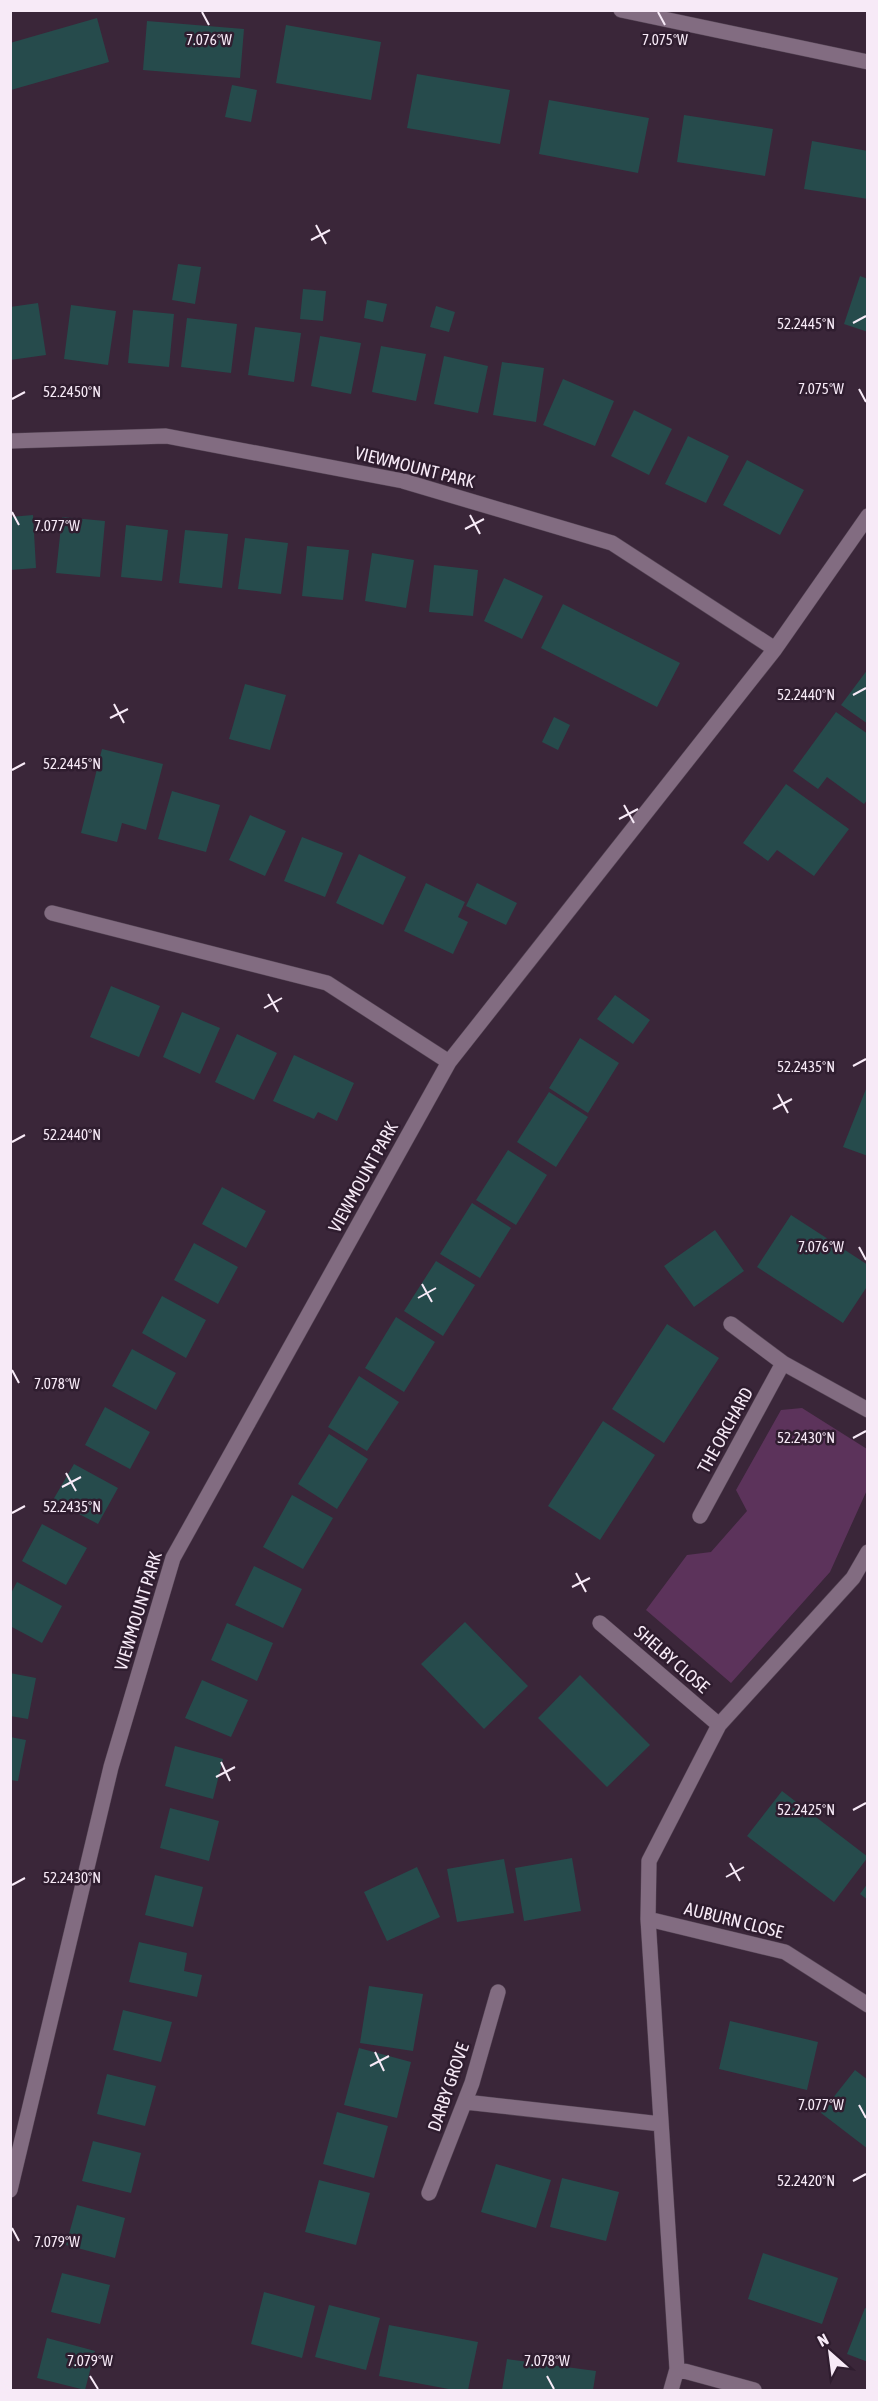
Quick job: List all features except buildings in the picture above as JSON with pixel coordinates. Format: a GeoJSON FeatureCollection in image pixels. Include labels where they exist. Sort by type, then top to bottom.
{"type":"FeatureCollection","features":[{"type":"Feature","properties":{"kind":"street"},"geometry":{"type":"LineString","coordinates":[[621,10],[867,62]]}},
{"type":"Feature","properties":{"kind":"street","name":"VIEWMOUNT PARK"},"geometry":{"type":"LineString","coordinates":[[10,441],[166,436],[403,481],[612,543],[776,649]]}},
{"type":"Feature","properties":{"kind":"street","name":"VIEWMOUNT PARK"},"geometry":{"type":"LineString","coordinates":[[10,2190],[111,1767],[173,1558],[448,1062],[776,649],[867,516]]}},
{"type":"Feature","properties":{"kind":"street"},"geometry":{"type":"LineString","coordinates":[[52,913],[327,983],[448,1062]]}},
{"type":"Feature","properties":{"kind":"street"},"geometry":{"type":"LineString","coordinates":[[731,1324],[783,1363],[867,1410]]}},
{"type":"Feature","properties":{"kind":"street","name":"THE ORCHARD"},"geometry":{"type":"LineString","coordinates":[[700,1516],[783,1363]]}},
{"type":"Feature","properties":{"kind":"street"},"geometry":{"type":"LineString","coordinates":[[672,2391],[677,2369],[648,1919],[649,1861],[719,1725],[853,1578],[867,1552]]}},
{"type":"Feature","properties":{"kind":"street","name":"SHELBY CLOSE"},"geometry":{"type":"LineString","coordinates":[[600,1623],[719,1725]]}},
{"type":"Feature","properties":{"kind":"street","name":"AUBURN CLOSE"},"geometry":{"type":"LineString","coordinates":[[648,1919],[785,1952],[867,2005]]}},
{"type":"Feature","properties":{"kind":"street","name":"DARBY GROVE"},"geometry":{"type":"LineString","coordinates":[[429,2193],[465,2102],[498,1992]]}},
{"type":"Feature","properties":{"kind":"street"},"geometry":{"type":"LineString","coordinates":[[465,2102],[661,2124]]}},
{"type":"Feature","properties":{"kind":"street"},"geometry":{"type":"LineString","coordinates":[[677,2369],[754,2391]]}},
{"type":"Feature","properties":{"kind":"shaded area"},"geometry":{"type":"Polygon","coordinates":[[[802,1408],[867,1449],[867,1490],[830,1572],[731,1683],[646,1610],[687,1555],[711,1552],[747,1511],[736,1490],[781,1410],[802,1408]]]}}]}
